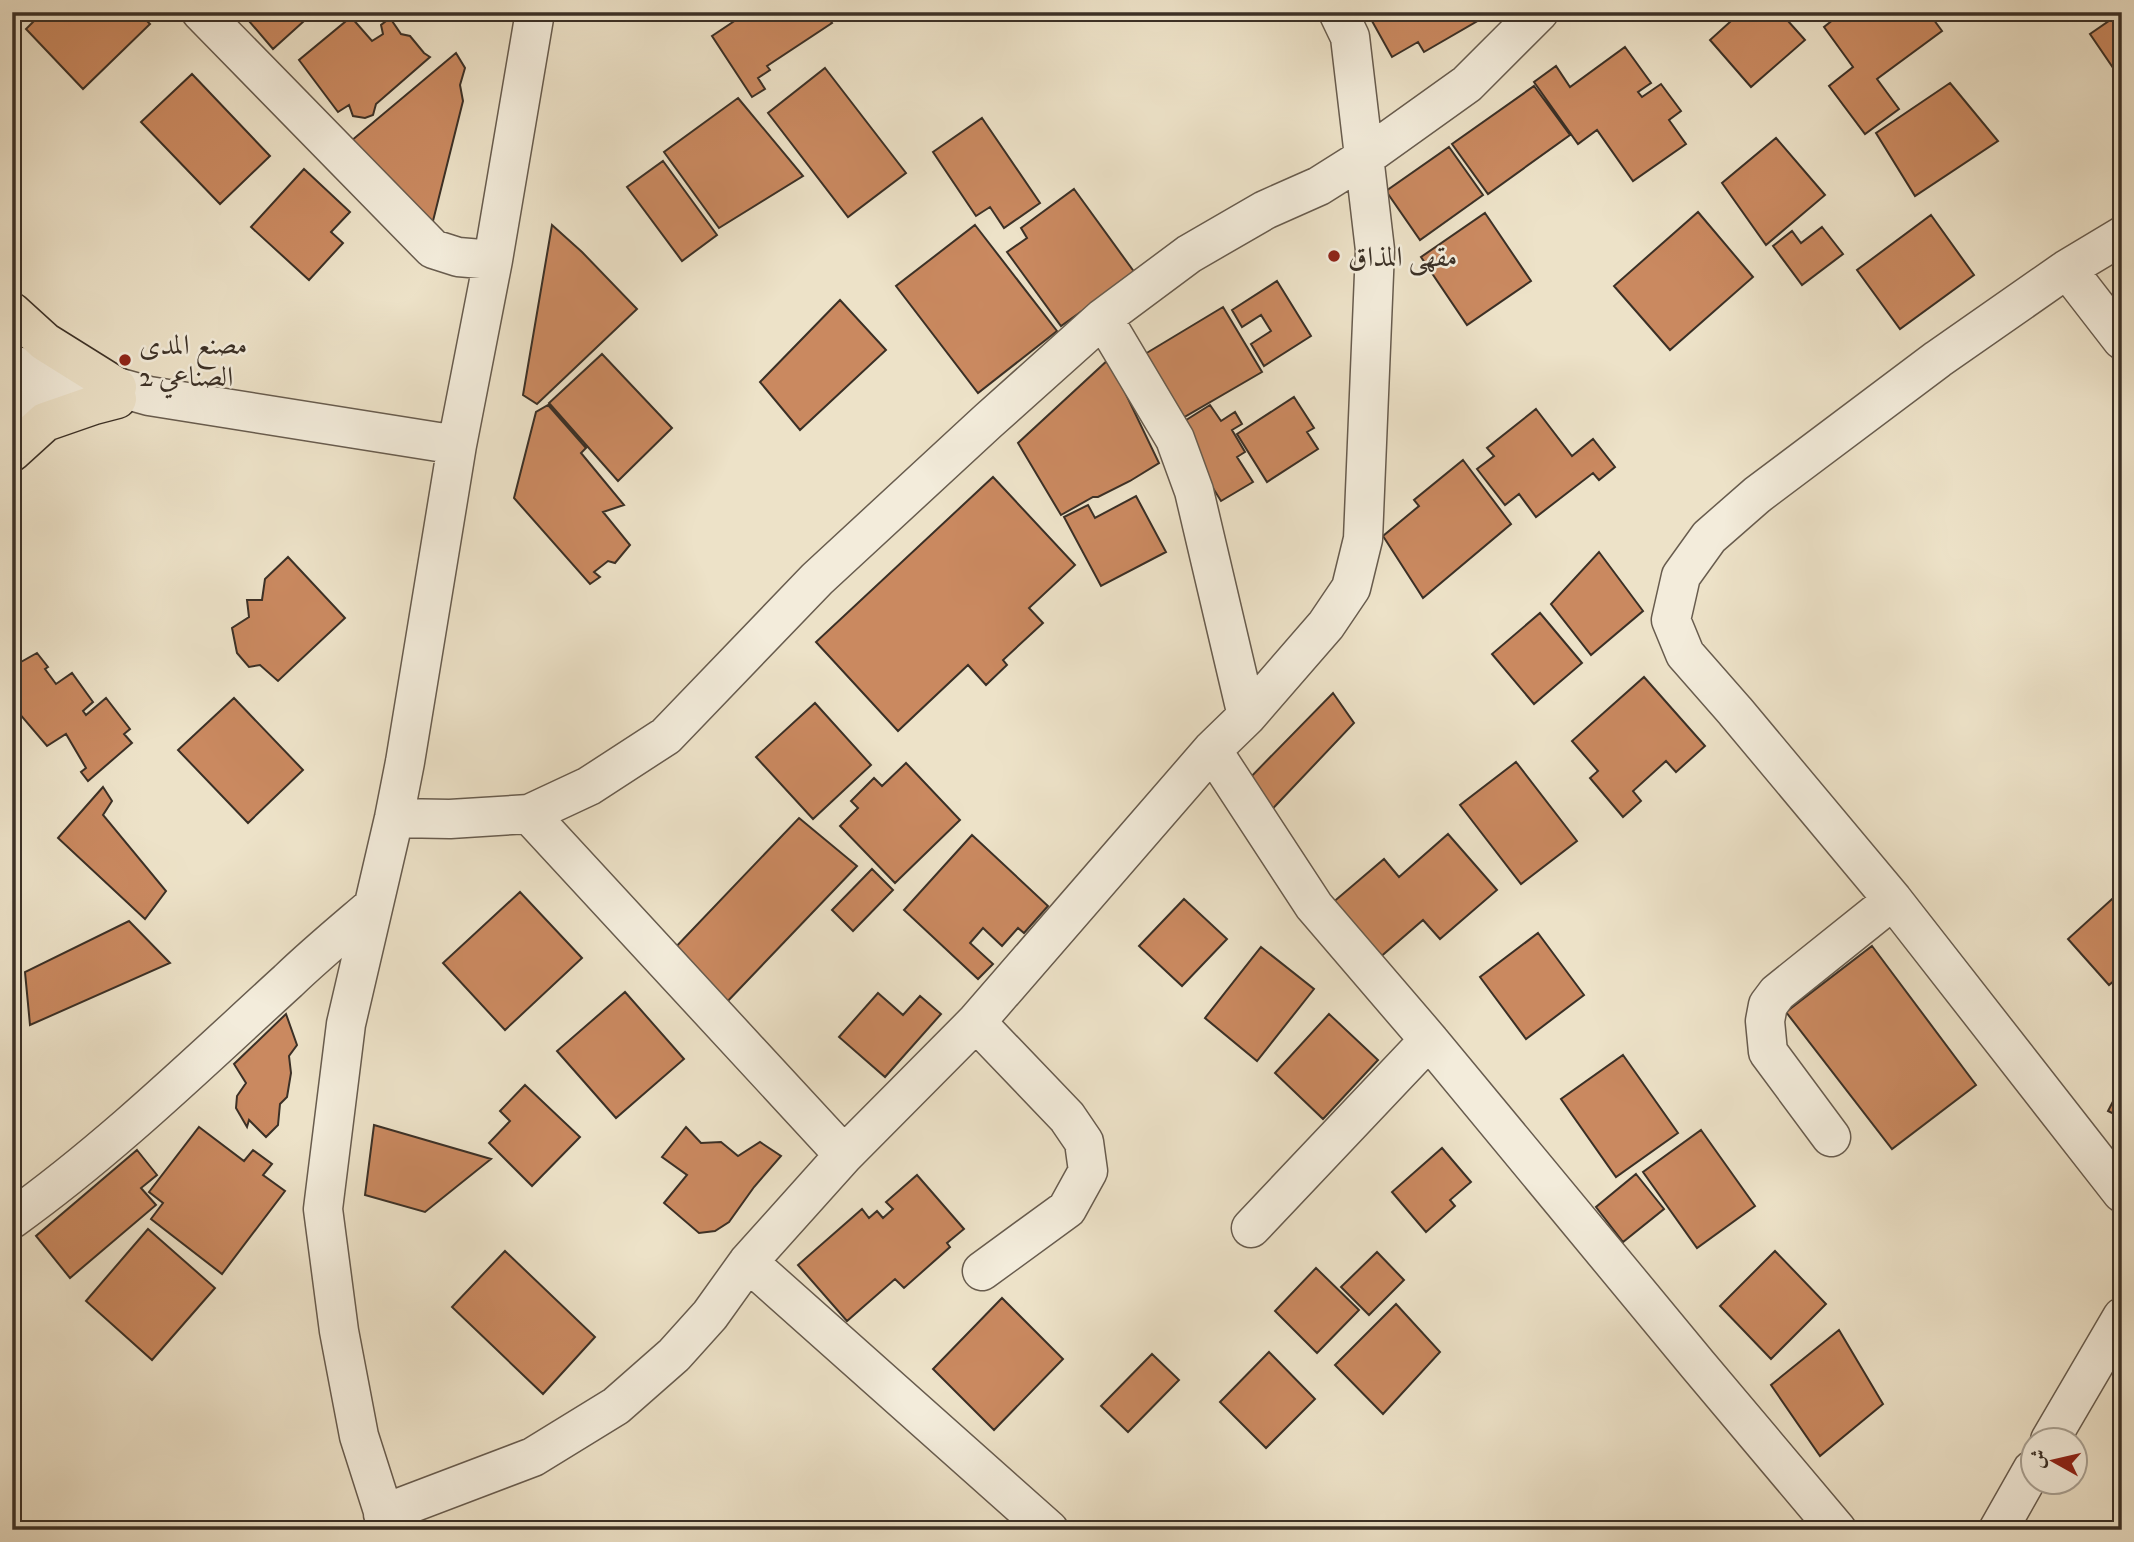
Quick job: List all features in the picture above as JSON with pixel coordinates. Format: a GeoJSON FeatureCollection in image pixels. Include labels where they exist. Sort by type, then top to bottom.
{"type":"FeatureCollection","features":[{"type":"Feature","properties":{"kind":"main road"},"geometry":{"type":"LineString","coordinates":[[12,312],[46,341],[128,394]]}},
{"type":"Feature","properties":{"kind":"main road"},"geometry":{"type":"LineString","coordinates":[[12,452],[45,422],[128,394]]}},
{"type":"Feature","properties":{"kind":"street"},"geometry":{"type":"LineString","coordinates":[[201,12],[433,249],[458,257],[493,260]]}},
{"type":"Feature","properties":{"kind":"street"},"geometry":{"type":"LineString","coordinates":[[535,12],[493,260],[457,444],[405,762],[346,1024],[323,1209],[340,1331],[359,1436],[386,1522],[533,1457],[616,1406],[674,1355],[710,1315],[747,1262],[844,1155],[976,1021],[1212,750],[1247,716],[1326,625],[1351,588],[1363,539],[1375,250],[1350,37],[1338,12]]}},
{"type":"Feature","properties":{"kind":"street"},"geometry":{"type":"LineString","coordinates":[[394,818],[450,819],[529,814],[589,786],[666,736],[817,579],[1104,318],[1189,254],[1265,210],[1319,186],[1365,157],[1467,84],[1539,12]]}},
{"type":"Feature","properties":{"kind":"street"},"geometry":{"type":"LineString","coordinates":[[2122,236],[2067,269],[1938,359],[1757,495],[1709,537],[1681,576],[1671,620],[1685,654],[1893,900],[2122,1194]]}},
{"type":"Feature","properties":{"kind":"street"},"geometry":{"type":"LineString","coordinates":[[2067,269],[2122,340]]}},
{"type":"Feature","properties":{"kind":"street"},"geometry":{"type":"LineString","coordinates":[[1104,318],[1175,439],[1194,491],[1247,716]]}},
{"type":"Feature","properties":{"kind":"street"},"geometry":{"type":"LineString","coordinates":[[12,365],[128,394],[457,444]]}},
{"type":"Feature","properties":{"kind":"street"},"geometry":{"type":"LineString","coordinates":[[12,404],[128,394]]}},
{"type":"Feature","properties":{"kind":"street"},"geometry":{"type":"LineString","coordinates":[[1212,750],[1314,906],[1837,1530]]}},
{"type":"Feature","properties":{"kind":"street"},"geometry":{"type":"LineString","coordinates":[[529,814],[844,1155]]}},
{"type":"Feature","properties":{"kind":"street"},"geometry":{"type":"LineString","coordinates":[[1831,1137],[1768,1052],[1765,1021],[1768,1005],[1777,993],[1893,900]]}},
{"type":"Feature","properties":{"kind":"street"},"geometry":{"type":"LineString","coordinates":[[12,1219],[58,1186],[154,1104],[290,978],[372,907]]}},
{"type":"Feature","properties":{"kind":"street"},"geometry":{"type":"LineString","coordinates":[[976,1021],[1067,1117],[1084,1142],[1088,1171],[1067,1209],[982,1272]]}},
{"type":"Feature","properties":{"kind":"street"},"geometry":{"type":"LineString","coordinates":[[1251,1228],[1429,1040]]}},
{"type":"Feature","properties":{"kind":"street"},"geometry":{"type":"LineString","coordinates":[[747,1262],[1049,1530]]}},
{"type":"Feature","properties":{"kind":"street"},"geometry":{"type":"LineString","coordinates":[[2058,1426],[2122,1317]]}},
{"type":"Feature","properties":{"kind":"street"},"geometry":{"type":"LineString","coordinates":[[1998,1530],[2018,1495]]}},
{"type":"Feature","properties":{"kind":"building"},"geometry":{"type":"Polygon","coordinates":[[[43,12],[138,12],[150,24],[83,89],[26,29],[43,12]]]}},
{"type":"Feature","properties":{"kind":"building"},"geometry":{"type":"Polygon","coordinates":[[[314,12],[273,49],[243,14],[314,12]]]}},
{"type":"Feature","properties":{"kind":"building"},"geometry":{"type":"Polygon","coordinates":[[[748,12],[824,12],[832,23],[767,66],[770,70],[758,78],[765,89],[752,97],[712,36],[748,12]]]}},
{"type":"Feature","properties":{"kind":"building"},"geometry":{"type":"Polygon","coordinates":[[[1367,12],[1484,12],[1486,16],[1424,52],[1418,42],[1392,57],[1367,12]]]}},
{"type":"Feature","properties":{"kind":"building"},"geometry":{"type":"Polygon","coordinates":[[[1741,12],[1780,12],[1805,40],[1751,87],[1710,40],[1741,12]]]}},
{"type":"Feature","properties":{"kind":"building"},"geometry":{"type":"Polygon","coordinates":[[[1843,12],[1928,12],[1942,31],[1877,79],[1899,109],[1865,134],[1829,86],[1853,67],[1824,27],[1843,12]]]}},
{"type":"Feature","properties":{"kind":"building"},"geometry":{"type":"Polygon","coordinates":[[[2122,12],[2122,81],[2090,34],[2122,12]]]}},
{"type":"Feature","properties":{"kind":"building"},"geometry":{"type":"Polygon","coordinates":[[[351,17],[372,41],[383,34],[381,25],[390,18],[401,34],[410,36],[430,57],[376,104],[373,115],[365,118],[353,116],[349,105],[338,112],[299,60],[351,17]]]}},
{"type":"Feature","properties":{"kind":"building"},"geometry":{"type":"Polygon","coordinates":[[[1625,47],[1651,83],[1638,92],[1642,97],[1661,84],[1681,111],[1669,120],[1686,144],[1633,181],[1597,130],[1578,144],[1534,82],[1556,66],[1570,87],[1625,47]]]}},
{"type":"Feature","properties":{"kind":"building"},"geometry":{"type":"Polygon","coordinates":[[[456,53],[465,68],[460,85],[463,101],[431,229],[351,141],[456,53]]]}},
{"type":"Feature","properties":{"kind":"building"},"geometry":{"type":"Polygon","coordinates":[[[825,68],[906,173],[848,217],[768,113],[825,68]]]}},
{"type":"Feature","properties":{"kind":"building"},"geometry":{"type":"Polygon","coordinates":[[[192,74],[270,156],[220,204],[141,122],[192,74]]]}},
{"type":"Feature","properties":{"kind":"building"},"geometry":{"type":"Polygon","coordinates":[[[1950,83],[1998,141],[1915,196],[1876,133],[1950,83]]]}},
{"type":"Feature","properties":{"kind":"building"},"geometry":{"type":"Polygon","coordinates":[[[1534,86],[1570,135],[1488,194],[1452,144],[1534,86]]]}},
{"type":"Feature","properties":{"kind":"building"},"geometry":{"type":"Polygon","coordinates":[[[738,98],[803,176],[719,228],[664,152],[738,98]]]}},
{"type":"Feature","properties":{"kind":"building"},"geometry":{"type":"Polygon","coordinates":[[[982,118],[1040,203],[1004,228],[990,207],[976,216],[933,152],[982,118]]]}},
{"type":"Feature","properties":{"kind":"building"},"geometry":{"type":"Polygon","coordinates":[[[1776,138],[1825,195],[1766,245],[1722,183],[1776,138]]]}},
{"type":"Feature","properties":{"kind":"building"},"geometry":{"type":"Polygon","coordinates":[[[1449,147],[1483,195],[1420,240],[1386,191],[1449,147]]]}},
{"type":"Feature","properties":{"kind":"building"},"geometry":{"type":"Polygon","coordinates":[[[663,161],[717,235],[682,261],[627,187],[663,161]]]}},
{"type":"Feature","properties":{"kind":"building"},"geometry":{"type":"Polygon","coordinates":[[[304,169],[350,212],[331,232],[343,243],[309,280],[251,227],[304,169]]]}},
{"type":"Feature","properties":{"kind":"building"},"geometry":{"type":"Polygon","coordinates":[[[1074,189],[1135,273],[1061,326],[1007,252],[1027,238],[1021,228],[1074,189]]]}},
{"type":"Feature","properties":{"kind":"building"},"geometry":{"type":"Polygon","coordinates":[[[1698,212],[1753,277],[1670,350],[1614,286],[1698,212]]]}},
{"type":"Feature","properties":{"kind":"building"},"geometry":{"type":"Polygon","coordinates":[[[1485,213],[1531,281],[1467,325],[1421,257],[1485,213]]]}},
{"type":"Feature","properties":{"kind":"building"},"geometry":{"type":"Polygon","coordinates":[[[1931,215],[1974,275],[1900,329],[1857,270],[1931,215]]]}},
{"type":"Feature","properties":{"kind":"building"},"geometry":{"type":"Polygon","coordinates":[[[552,225],[637,309],[537,404],[523,395],[552,225]]]}},
{"type":"Feature","properties":{"kind":"building"},"geometry":{"type":"Polygon","coordinates":[[[975,225],[1057,331],[978,393],[896,286],[975,225]]]}},
{"type":"Feature","properties":{"kind":"building"},"geometry":{"type":"Polygon","coordinates":[[[1822,227],[1843,254],[1802,285],[1773,246],[1792,231],[1801,243],[1822,227]]]}},
{"type":"Feature","properties":{"kind":"building"},"geometry":{"type":"Polygon","coordinates":[[[1277,281],[1311,336],[1264,366],[1251,344],[1271,331],[1261,315],[1242,327],[1232,310],[1277,281]]]}},
{"type":"Feature","properties":{"kind":"building"},"geometry":{"type":"Polygon","coordinates":[[[840,300],[886,350],[800,430],[760,382],[840,300]]]}},
{"type":"Feature","properties":{"kind":"building"},"geometry":{"type":"Polygon","coordinates":[[[1223,307],[1262,372],[1174,423],[1140,357],[1223,307]]]}},
{"type":"Feature","properties":{"kind":"building"},"geometry":{"type":"Polygon","coordinates":[[[602,354],[672,428],[618,481],[549,403],[602,354]]]}},
{"type":"Feature","properties":{"kind":"building"},"geometry":{"type":"Polygon","coordinates":[[[1109,359],[1159,463],[1130,481],[1061,515],[1018,443],[1109,359]]]}},
{"type":"Feature","properties":{"kind":"building"},"geometry":{"type":"Polygon","coordinates":[[[1294,397],[1314,428],[1307,432],[1318,449],[1267,482],[1237,434],[1294,397]]]}},
{"type":"Feature","properties":{"kind":"building"},"geometry":{"type":"Polygon","coordinates":[[[548,405],[586,448],[581,453],[624,505],[603,512],[630,545],[615,563],[608,561],[594,572],[600,577],[590,584],[514,498],[536,412],[548,405]]]}},
{"type":"Feature","properties":{"kind":"building"},"geometry":{"type":"Polygon","coordinates":[[[1210,405],[1221,421],[1235,412],[1242,424],[1232,430],[1245,452],[1237,457],[1253,482],[1221,501],[1175,427],[1210,405]]]}},
{"type":"Feature","properties":{"kind":"building"},"geometry":{"type":"Polygon","coordinates":[[[1536,409],[1572,456],[1593,439],[1615,467],[1599,480],[1593,473],[1536,517],[1519,494],[1505,505],[1477,469],[1494,456],[1487,448],[1536,409]]]}},
{"type":"Feature","properties":{"kind":"building"},"geometry":{"type":"Polygon","coordinates":[[[1463,460],[1511,524],[1423,598],[1383,536],[1419,506],[1414,500],[1463,460]]]}},
{"type":"Feature","properties":{"kind":"building"},"geometry":{"type":"Polygon","coordinates":[[[993,477],[1075,565],[1029,608],[1043,623],[1003,660],[1007,665],[986,685],[968,665],[898,731],[816,642],[993,477]]]}},
{"type":"Feature","properties":{"kind":"building"},"geometry":{"type":"Polygon","coordinates":[[[1136,496],[1166,552],[1101,586],[1064,517],[1088,505],[1095,518],[1136,496]]]}},
{"type":"Feature","properties":{"kind":"building"},"geometry":{"type":"Polygon","coordinates":[[[1599,552],[1643,611],[1591,655],[1551,604],[1599,552]]]}},
{"type":"Feature","properties":{"kind":"building"},"geometry":{"type":"Polygon","coordinates":[[[288,557],[345,618],[278,681],[260,665],[249,667],[237,653],[232,628],[249,617],[247,600],[262,600],[265,579],[288,557]]]}},
{"type":"Feature","properties":{"kind":"building"},"geometry":{"type":"Polygon","coordinates":[[[1540,613],[1582,663],[1534,704],[1492,654],[1540,613]]]}},
{"type":"Feature","properties":{"kind":"building"},"geometry":{"type":"Polygon","coordinates":[[[37,653],[56,684],[72,673],[93,702],[83,711],[86,715],[106,698],[130,729],[124,734],[132,743],[88,781],[81,772],[86,768],[66,734],[47,746],[12,705],[12,667],[37,653]]]}},
{"type":"Feature","properties":{"kind":"building"},"geometry":{"type":"Polygon","coordinates":[[[1644,677],[1705,746],[1676,772],[1666,761],[1633,791],[1641,801],[1623,817],[1590,778],[1598,771],[1572,741],[1644,677]]]}},
{"type":"Feature","properties":{"kind":"building"},"geometry":{"type":"Polygon","coordinates":[[[1333,693],[1354,723],[1261,821],[1239,789],[1333,693]]]}},
{"type":"Feature","properties":{"kind":"building"},"geometry":{"type":"Polygon","coordinates":[[[234,698],[303,770],[248,823],[178,750],[234,698]]]}},
{"type":"Feature","properties":{"kind":"building"},"geometry":{"type":"Polygon","coordinates":[[[815,703],[871,765],[813,819],[756,757],[815,703]]]}},
{"type":"Feature","properties":{"kind":"building"},"geometry":{"type":"Polygon","coordinates":[[[1516,762],[1577,841],[1521,884],[1460,805],[1516,762]]]}},
{"type":"Feature","properties":{"kind":"building"},"geometry":{"type":"Polygon","coordinates":[[[906,763],[960,820],[895,883],[840,826],[858,808],[851,801],[874,778],[882,786],[906,763]]]}},
{"type":"Feature","properties":{"kind":"building"},"geometry":{"type":"Polygon","coordinates":[[[103,787],[112,801],[103,815],[166,891],[145,919],[58,838],[103,787]]]}},
{"type":"Feature","properties":{"kind":"building"},"geometry":{"type":"Polygon","coordinates":[[[799,818],[857,866],[724,1005],[671,952],[799,818]]]}},
{"type":"Feature","properties":{"kind":"building"},"geometry":{"type":"Polygon","coordinates":[[[1448,834],[1497,890],[1440,939],[1423,920],[1378,959],[1331,904],[1384,859],[1399,877],[1448,834]]]}},
{"type":"Feature","properties":{"kind":"building"},"geometry":{"type":"Polygon","coordinates":[[[972,835],[1048,906],[1024,933],[1018,928],[1002,946],[983,928],[970,943],[993,964],[978,979],[904,910],[972,835]]]}},
{"type":"Feature","properties":{"kind":"building"},"geometry":{"type":"Polygon","coordinates":[[[872,869],[893,890],[853,931],[832,910],[872,869]]]}},
{"type":"Feature","properties":{"kind":"building"},"geometry":{"type":"Polygon","coordinates":[[[2122,890],[2122,974],[2109,985],[2068,939],[2122,890]]]}},
{"type":"Feature","properties":{"kind":"building"},"geometry":{"type":"Polygon","coordinates":[[[520,892],[582,958],[505,1030],[443,963],[520,892]]]}},
{"type":"Feature","properties":{"kind":"building"},"geometry":{"type":"Polygon","coordinates":[[[1184,899],[1227,939],[1182,986],[1139,946],[1184,899]]]}},
{"type":"Feature","properties":{"kind":"building"},"geometry":{"type":"Polygon","coordinates":[[[129,921],[170,963],[30,1025],[25,972],[129,921]]]}},
{"type":"Feature","properties":{"kind":"building"},"geometry":{"type":"Polygon","coordinates":[[[1538,933],[1584,995],[1526,1039],[1480,977],[1538,933]]]}},
{"type":"Feature","properties":{"kind":"building"},"geometry":{"type":"Polygon","coordinates":[[[1872,946],[1976,1085],[1892,1149],[1786,1012],[1872,946]]]}},
{"type":"Feature","properties":{"kind":"building"},"geometry":{"type":"Polygon","coordinates":[[[1261,947],[1314,989],[1257,1061],[1205,1018],[1261,947]]]}},
{"type":"Feature","properties":{"kind":"building"},"geometry":{"type":"Polygon","coordinates":[[[625,992],[684,1059],[616,1118],[557,1051],[625,992]]]}},
{"type":"Feature","properties":{"kind":"building"},"geometry":{"type":"Polygon","coordinates":[[[878,993],[903,1015],[920,996],[941,1014],[885,1077],[839,1037],[878,993]]]}},
{"type":"Feature","properties":{"kind":"building"},"geometry":{"type":"Polygon","coordinates":[[[286,1014],[297,1045],[289,1056],[291,1073],[287,1097],[280,1104],[278,1125],[266,1137],[249,1120],[247,1127],[236,1108],[237,1096],[246,1083],[234,1064],[286,1014]]]}},
{"type":"Feature","properties":{"kind":"building"},"geometry":{"type":"Polygon","coordinates":[[[1329,1014],[1378,1060],[1323,1119],[1275,1073],[1329,1014]]]}},
{"type":"Feature","properties":{"kind":"building"},"geometry":{"type":"Polygon","coordinates":[[[1623,1055],[1678,1133],[1616,1177],[1561,1099],[1623,1055]]]}},
{"type":"Feature","properties":{"kind":"building"},"geometry":{"type":"Polygon","coordinates":[[[2122,1084],[2122,1118],[2108,1111],[2122,1084]]]}},
{"type":"Feature","properties":{"kind":"building"},"geometry":{"type":"Polygon","coordinates":[[[525,1085],[580,1137],[532,1186],[489,1143],[510,1121],[500,1111],[525,1085]]]}},
{"type":"Feature","properties":{"kind":"building"},"geometry":{"type":"Polygon","coordinates":[[[374,1125],[491,1159],[425,1212],[365,1195],[374,1125]]]}},
{"type":"Feature","properties":{"kind":"building"},"geometry":{"type":"Polygon","coordinates":[[[199,1127],[244,1161],[253,1150],[272,1164],[263,1175],[285,1191],[222,1274],[151,1219],[163,1203],[149,1192],[199,1127]]]}},
{"type":"Feature","properties":{"kind":"building"},"geometry":{"type":"Polygon","coordinates":[[[686,1127],[701,1143],[721,1142],[738,1156],[760,1142],[781,1156],[729,1222],[715,1231],[699,1233],[664,1203],[687,1175],[662,1157],[686,1127]]]}},
{"type":"Feature","properties":{"kind":"building"},"geometry":{"type":"Polygon","coordinates":[[[1701,1130],[1755,1206],[1697,1248],[1643,1172],[1701,1130]]]}},
{"type":"Feature","properties":{"kind":"building"},"geometry":{"type":"Polygon","coordinates":[[[1442,1148],[1471,1182],[1450,1200],[1455,1206],[1426,1232],[1392,1192],[1442,1148]]]}},
{"type":"Feature","properties":{"kind":"building"},"geometry":{"type":"Polygon","coordinates":[[[137,1150],[157,1175],[141,1188],[156,1205],[70,1278],[36,1236],[137,1150]]]}},
{"type":"Feature","properties":{"kind":"building"},"geometry":{"type":"Polygon","coordinates":[[[1636,1174],[1664,1209],[1623,1242],[1596,1207],[1636,1174]]]}},
{"type":"Feature","properties":{"kind":"building"},"geometry":{"type":"Polygon","coordinates":[[[917,1175],[964,1229],[947,1243],[950,1247],[904,1288],[895,1279],[847,1321],[798,1265],[862,1209],[869,1218],[877,1211],[883,1218],[893,1209],[886,1202],[917,1175]]]}},
{"type":"Feature","properties":{"kind":"building"},"geometry":{"type":"Polygon","coordinates":[[[148,1229],[215,1288],[152,1360],[86,1301],[148,1229]]]}},
{"type":"Feature","properties":{"kind":"building"},"geometry":{"type":"Polygon","coordinates":[[[505,1251],[595,1337],[543,1394],[452,1307],[505,1251]]]}},
{"type":"Feature","properties":{"kind":"building"},"geometry":{"type":"Polygon","coordinates":[[[1775,1251],[1826,1304],[1771,1359],[1720,1306],[1775,1251]]]}},
{"type":"Feature","properties":{"kind":"building"},"geometry":{"type":"Polygon","coordinates":[[[1377,1252],[1404,1280],[1369,1315],[1341,1287],[1377,1252]]]}},
{"type":"Feature","properties":{"kind":"building"},"geometry":{"type":"Polygon","coordinates":[[[1316,1268],[1359,1310],[1317,1353],[1275,1311],[1316,1268]]]}},
{"type":"Feature","properties":{"kind":"building"},"geometry":{"type":"Polygon","coordinates":[[[1002,1298],[1063,1359],[994,1430],[933,1369],[1002,1298]]]}},
{"type":"Feature","properties":{"kind":"building"},"geometry":{"type":"Polygon","coordinates":[[[1396,1304],[1440,1352],[1383,1414],[1335,1365],[1396,1304]]]}},
{"type":"Feature","properties":{"kind":"building"},"geometry":{"type":"Polygon","coordinates":[[[1839,1330],[1883,1404],[1820,1456],[1771,1385],[1839,1330]]]}},
{"type":"Feature","properties":{"kind":"building"},"geometry":{"type":"Polygon","coordinates":[[[1269,1352],[1315,1399],[1266,1448],[1220,1402],[1269,1352]]]}},
{"type":"Feature","properties":{"kind":"building"},"geometry":{"type":"Polygon","coordinates":[[[1152,1354],[1179,1380],[1128,1432],[1101,1406],[1152,1354]]]}},
{"type":"Feature","properties":{"kind":"place","name":"مقهى المذاق"},"geometry":{"type":"Point","coordinates":[1334,256]}},
{"type":"Feature","properties":{"kind":"place","name":"مصنع المدى الصناعي 2"},"geometry":{"type":"Point","coordinates":[125,360]}}]}
